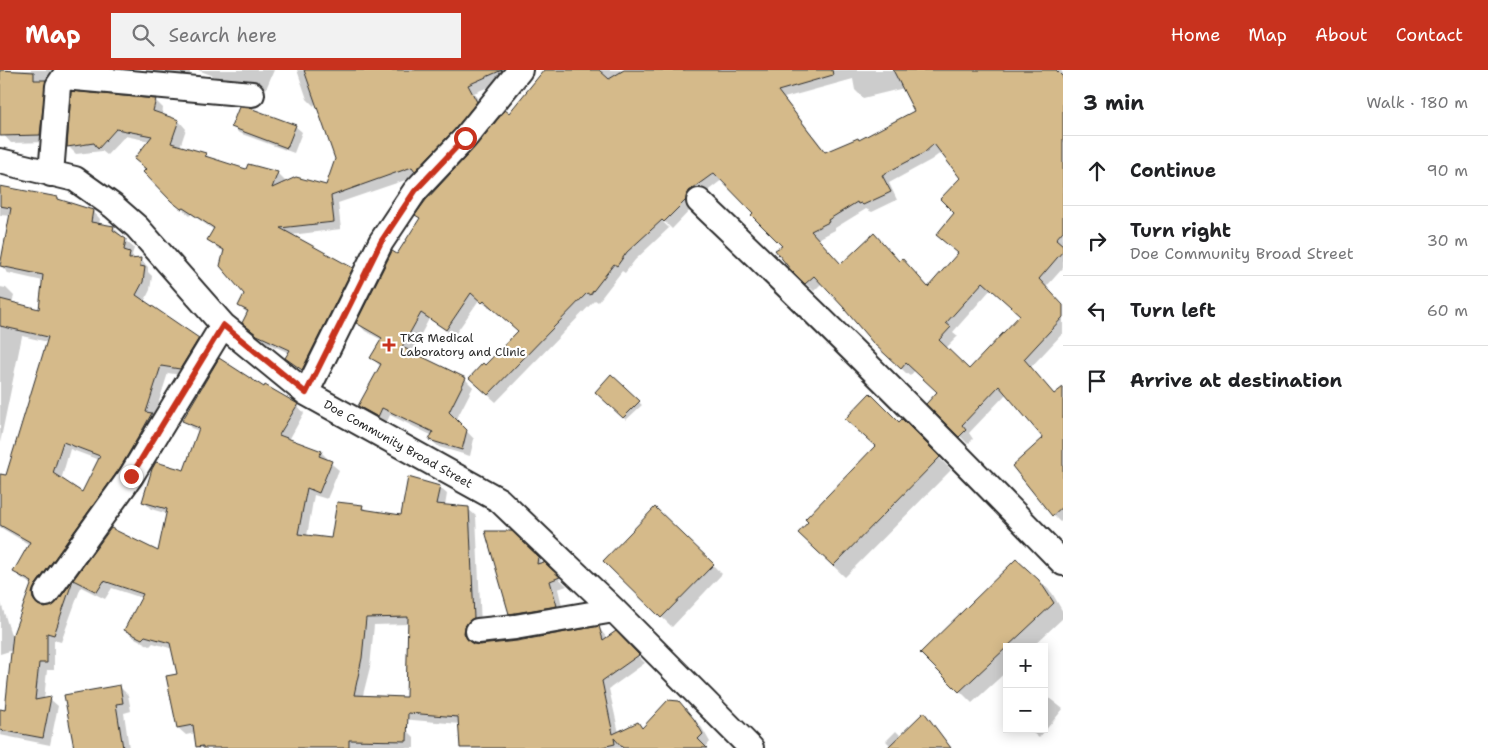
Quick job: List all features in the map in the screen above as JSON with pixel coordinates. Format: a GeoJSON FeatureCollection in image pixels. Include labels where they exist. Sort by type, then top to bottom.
{"type":"FeatureCollection","features":[{"type":"Feature","properties":{"kind":"street"},"geometry":{"type":"LineString","coordinates":[[306,393],[381,242],[410,198],[465,138],[520,70]]}},
{"type":"Feature","properties":{"kind":"street"},"geometry":{"type":"LineString","coordinates":[[51,174],[58,86],[64,77],[252,94]]}},
{"type":"Feature","properties":{"kind":"street","name":"Doe Community Broad Street"},"geometry":{"type":"LineString","coordinates":[[0,161],[75,179],[114,206],[137,227],[223,325],[306,393],[499,500],[614,610],[751,748]]}},
{"type":"Feature","properties":{"kind":"street"},"geometry":{"type":"LineString","coordinates":[[699,201],[804,300],[1063,563]]}},
{"type":"Feature","properties":{"kind":"street"},"geometry":{"type":"LineString","coordinates":[[46,594],[131,476],[223,325]]}},
{"type":"Feature","properties":{"kind":"street"},"geometry":{"type":"LineString","coordinates":[[478,631],[515,627],[614,610]]}},
{"type":"Feature","properties":{"kind":"building"},"geometry":{"type":"Polygon","coordinates":[[[0,70],[34,72],[34,80],[46,80],[40,135],[0,136],[0,70]]]}},
{"type":"Feature","properties":{"kind":"building"},"geometry":{"type":"Polygon","coordinates":[[[304,70],[502,70],[468,85],[477,102],[455,129],[415,171],[412,167],[331,196],[334,222],[280,228],[353,268],[302,370],[285,358],[290,350],[257,335],[242,323],[248,311],[238,306],[244,294],[220,266],[224,250],[207,240],[214,228],[171,201],[143,172],[146,169],[134,159],[152,136],[116,129],[98,149],[94,143],[67,147],[71,91],[156,99],[153,111],[179,120],[171,143],[206,153],[205,156],[246,169],[248,164],[278,172],[272,188],[296,177],[326,185],[335,159],[304,70]]]}},
{"type":"Feature","properties":{"kind":"building"},"geometry":{"type":"Polygon","coordinates":[[[544,70],[599,70],[609,79],[624,70],[832,70],[833,75],[778,91],[825,152],[858,138],[859,140],[914,111],[893,70],[1056,70],[1063,77],[1063,231],[1056,239],[1063,245],[1063,251],[1039,279],[1063,305],[1063,317],[1024,359],[1054,394],[1063,387],[1063,506],[1052,516],[1012,466],[1043,438],[999,386],[962,425],[966,430],[959,437],[926,404],[937,392],[906,363],[901,369],[873,343],[814,276],[805,284],[775,250],[782,246],[751,215],[753,213],[714,173],[689,191],[686,200],[664,222],[662,220],[627,252],[617,266],[614,264],[590,295],[587,293],[488,395],[469,378],[483,363],[485,365],[518,331],[484,301],[482,303],[471,293],[446,330],[421,313],[402,347],[466,378],[449,412],[467,430],[462,450],[429,440],[433,432],[382,408],[378,417],[358,406],[381,364],[370,358],[382,338],[356,323],[392,251],[397,254],[420,218],[415,215],[426,200],[475,147],[505,110],[509,113],[544,70]],[[934,144],[924,153],[882,175],[891,192],[863,205],[857,202],[828,220],[829,222],[811,231],[841,264],[874,233],[899,261],[902,258],[928,287],[958,253],[936,235],[954,213],[940,199],[960,178],[934,144]],[[983,282],[946,323],[951,327],[939,340],[969,369],[1020,315],[983,282]]]}},
{"type":"Feature","properties":{"kind":"building"},"geometry":{"type":"Polygon","coordinates":[[[239,107],[250,108],[296,125],[287,148],[231,127],[239,107]]]}},
{"type":"Feature","properties":{"kind":"building"},"geometry":{"type":"Polygon","coordinates":[[[0,186],[58,197],[58,199],[93,210],[91,222],[114,226],[113,230],[126,239],[124,250],[130,252],[129,259],[141,258],[140,266],[145,267],[143,282],[136,295],[199,338],[180,369],[161,366],[146,412],[152,413],[143,429],[120,468],[35,586],[32,593],[33,599],[38,605],[45,608],[52,606],[73,580],[54,635],[47,633],[47,663],[39,663],[35,700],[51,697],[43,738],[0,730],[0,709],[5,710],[13,634],[32,582],[13,572],[30,542],[0,525],[0,474],[6,475],[48,337],[0,326],[0,299],[39,309],[43,275],[0,266],[11,208],[0,206],[0,186]],[[63,442],[53,473],[82,492],[100,456],[63,442]]]}},
{"type":"Feature","properties":{"kind":"building"},"geometry":{"type":"Polygon","coordinates":[[[219,358],[264,387],[265,385],[298,404],[279,435],[322,451],[319,456],[332,461],[319,493],[307,488],[298,534],[331,538],[337,502],[363,505],[362,509],[401,515],[408,477],[440,486],[436,504],[469,507],[474,618],[465,626],[464,633],[467,639],[473,644],[479,645],[517,641],[599,626],[603,640],[616,631],[639,655],[602,681],[613,734],[638,722],[642,728],[668,700],[679,701],[694,719],[703,734],[698,739],[707,748],[623,748],[614,738],[615,744],[598,748],[460,748],[458,717],[408,713],[407,741],[349,740],[349,748],[196,747],[193,725],[177,728],[166,676],[177,674],[170,643],[145,636],[142,639],[124,630],[143,594],[104,581],[97,592],[73,580],[111,528],[158,551],[167,509],[142,502],[152,469],[156,462],[184,470],[199,428],[182,421],[219,358]],[[408,617],[366,618],[362,658],[354,695],[406,697],[408,617]]]}},
{"type":"Feature","properties":{"kind":"building"},"geometry":{"type":"Polygon","coordinates":[[[611,374],[640,401],[623,418],[595,392],[611,374]]]}},
{"type":"Feature","properties":{"kind":"building"},"geometry":{"type":"Polygon","coordinates":[[[870,393],[899,422],[902,419],[940,457],[833,566],[798,533],[808,522],[805,519],[875,446],[845,419],[870,393]]]}},
{"type":"Feature","properties":{"kind":"building"},"geometry":{"type":"Polygon","coordinates":[[[655,507],[714,564],[661,618],[603,561],[655,507]]]}},
{"type":"Feature","properties":{"kind":"building"},"geometry":{"type":"Polygon","coordinates":[[[485,531],[512,531],[538,556],[537,564],[544,562],[560,577],[550,581],[557,606],[509,614],[485,531]]]}},
{"type":"Feature","properties":{"kind":"building"},"geometry":{"type":"Polygon","coordinates":[[[1016,559],[1039,580],[1054,603],[1011,643],[1003,643],[1003,651],[959,692],[920,653],[1016,559]]]}},
{"type":"Feature","properties":{"kind":"building"},"geometry":{"type":"Polygon","coordinates":[[[120,685],[123,703],[116,704],[123,748],[74,748],[64,695],[120,685]]]}},
{"type":"Feature","properties":{"kind":"building"},"geometry":{"type":"Polygon","coordinates":[[[924,712],[951,748],[887,748],[924,712]]]}},
{"type":"Feature","properties":{"kind":"place","name":"TKG Medical Laboratory and Clinic"},"geometry":{"type":"Point","coordinates":[389,345]}},
{"type":"Feature","properties":{"kind":"route"},"geometry":{"type":"LineString","coordinates":[[131,476],[223,325],[306,393],[381,242],[415,191],[465,138]]}}]}
